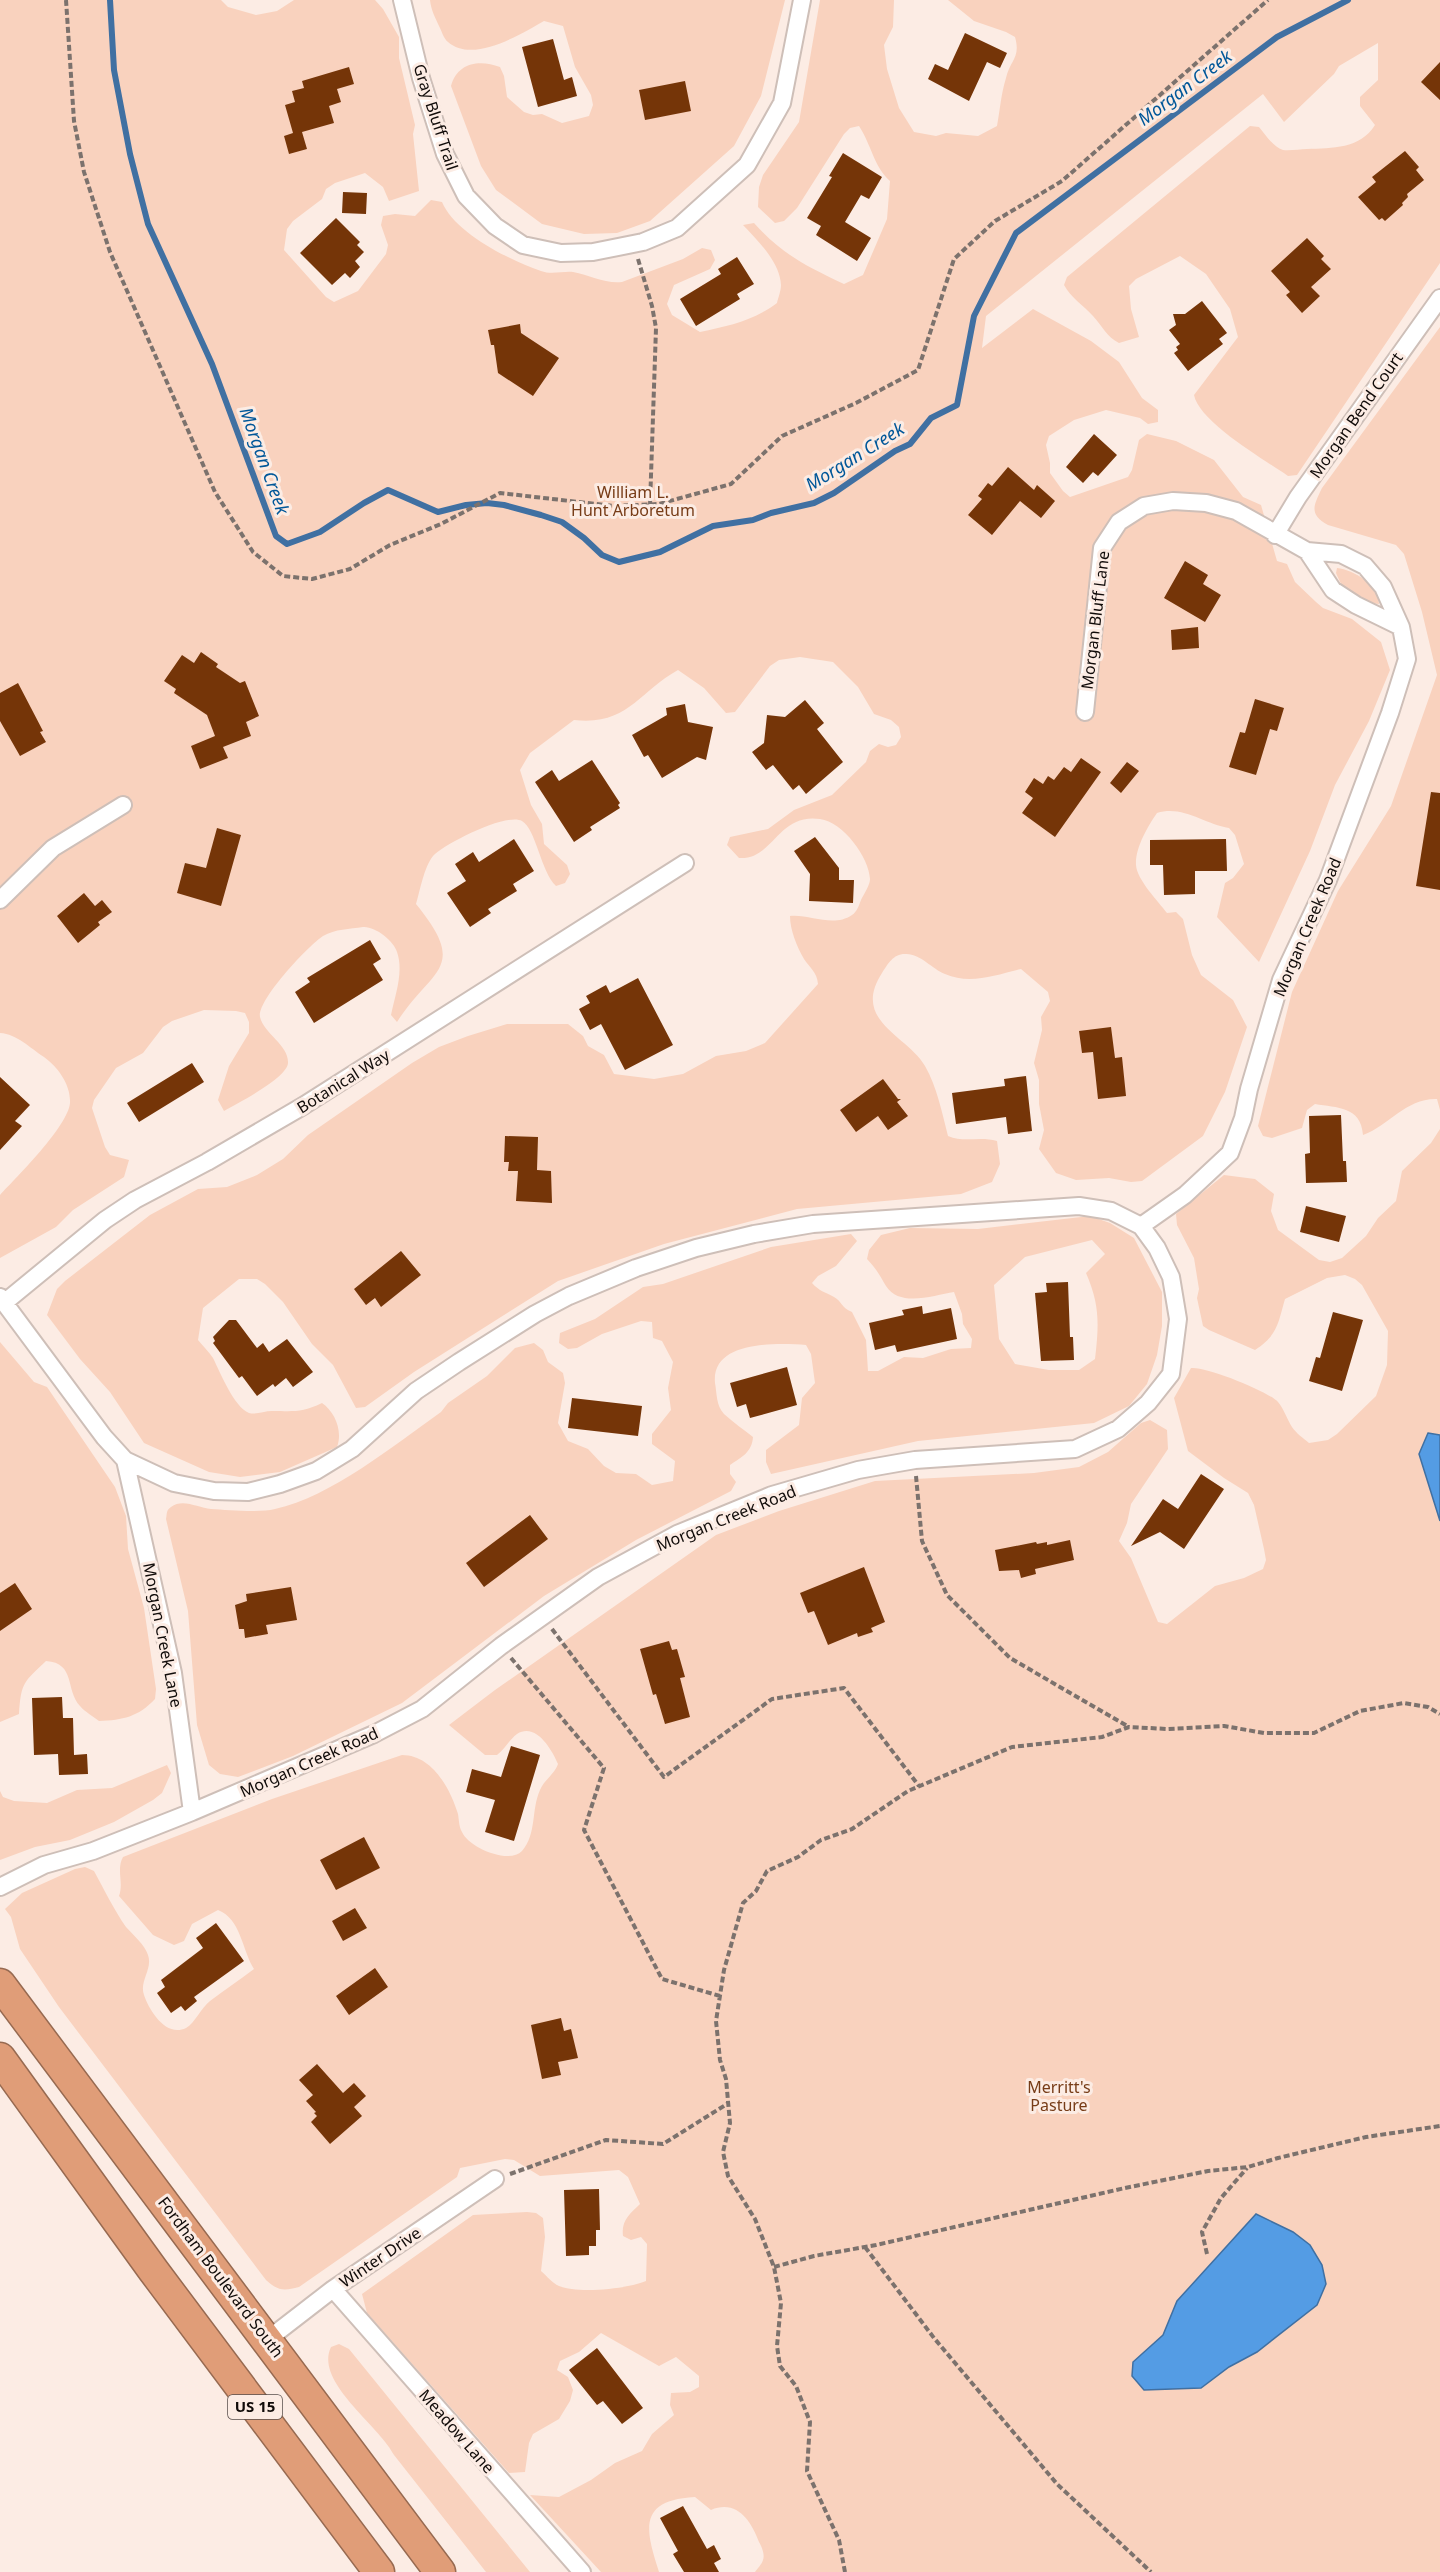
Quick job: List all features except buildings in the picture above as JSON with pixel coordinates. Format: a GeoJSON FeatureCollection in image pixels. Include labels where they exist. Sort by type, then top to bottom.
{"type":"FeatureCollection","features":[{"type":"Feature","properties":{"kind":"highway","name":"Fordham Boulevard South"},"geometry":{"type":"LineString","coordinates":[[0,1984],[440,2572]]}},
{"type":"Feature","properties":{"kind":"highway","name":"US 15"},"geometry":{"type":"LineString","coordinates":[[0,2058],[153,2270],[357,2544],[374,2572]]}},
{"type":"Feature","properties":{"kind":"highway"},"geometry":{"type":"LineString","coordinates":[[357,2544],[380,2572]]}},
{"type":"Feature","properties":{"kind":"street","name":"Gray Bluff Trail"},"geometry":{"type":"LineString","coordinates":[[402,0],[421,78],[445,154],[466,196],[495,226],[524,245],[561,253],[593,252],[633,244],[677,228],[747,165],[782,103],[802,0]]}},
{"type":"Feature","properties":{"kind":"street","name":"Morgan Bend Court"},"geometry":{"type":"LineString","coordinates":[[1275,535],[1298,497],[1440,298]]}},
{"type":"Feature","properties":{"kind":"street","name":"Morgan Bluff Lane"},"geometry":{"type":"LineString","coordinates":[[1084,712],[1102,548],[1119,522],[1144,506],[1158,502],[1206,503],[1236,511],[1275,535]]}},
{"type":"Feature","properties":{"kind":"street","name":"Morgan Creek Road"},"geometry":{"type":"LineString","coordinates":[[1141,1226],[1185,1195],[1230,1154],[1243,1118],[1249,1089],[1281,980],[1328,880],[1390,714],[1407,659],[1401,627],[1383,586],[1365,566],[1341,554],[1307,552],[1275,535]]}},
{"type":"Feature","properties":{"kind":"street","name":"Morgan Creek Road"},"geometry":{"type":"LineString","coordinates":[[1307,552],[1333,590],[1356,605],[1401,627]]}},
{"type":"Feature","properties":{"kind":"street"},"geometry":{"type":"LineString","coordinates":[[0,900],[53,848],[123,805]]}},
{"type":"Feature","properties":{"kind":"street","name":"Botanical Way"},"geometry":{"type":"LineString","coordinates":[[2,1299],[105,1220],[135,1200],[286,1117],[686,863]]}},
{"type":"Feature","properties":{"kind":"street","name":"Morgan Creek Road"},"geometry":{"type":"LineString","coordinates":[[0,1887],[44,1865],[93,1851],[330,1755],[422,1709],[501,1646],[598,1577],[687,1530],[772,1495],[858,1470],[915,1460],[1075,1449],[1118,1430],[1148,1403],[1171,1374],[1178,1319],[1171,1277],[1157,1248],[1141,1226],[1111,1211],[1079,1206],[813,1224],[715,1243],[636,1268],[569,1296],[535,1314],[416,1391],[352,1449],[316,1471],[248,1492],[214,1491],[174,1483],[125,1460],[104,1437],[2,1299]]}},
{"type":"Feature","properties":{"kind":"street","name":"Morgan Creek Lane"},"geometry":{"type":"LineString","coordinates":[[125,1460],[173,1673],[192,1812]]}},
{"type":"Feature","properties":{"kind":"street","name":"Winter Drive"},"geometry":{"type":"LineString","coordinates":[[267,2340],[333,2289],[495,2179]]}},
{"type":"Feature","properties":{"kind":"street","name":"Meadow Lane"},"geometry":{"type":"LineString","coordinates":[[333,2289],[582,2572]]}},
{"type":"Feature","properties":{"kind":"path"},"geometry":{"type":"LineString","coordinates":[[66,0],[74,121],[84,172],[110,252],[215,492],[253,552],[283,576],[312,579],[350,569],[390,546],[441,524],[500,493],[614,506],[650,505],[731,484],[782,436],[902,380],[918,370],[954,259],[995,221],[1062,181],[1268,0]]}},
{"type":"Feature","properties":{"kind":"path"},"geometry":{"type":"LineString","coordinates":[[633,244],[646,281],[656,328],[650,505]]}},
{"type":"Feature","properties":{"kind":"path"},"geometry":{"type":"LineString","coordinates":[[915,1460],[922,1541],[947,1595],[1010,1658],[1129,1727]]}},
{"type":"Feature","properties":{"kind":"path"},"geometry":{"type":"LineString","coordinates":[[542,1617],[664,1777],[772,1699],[844,1688],[919,1786]]}},
{"type":"Feature","properties":{"kind":"path"},"geometry":{"type":"LineString","coordinates":[[501,1646],[604,1768],[584,1830],[662,1978],[720,1996]]}},
{"type":"Feature","properties":{"kind":"path"},"geometry":{"type":"LineString","coordinates":[[845,2572],[839,2540],[807,2471],[810,2422],[796,2386],[780,2366],[777,2346],[781,2303],[774,2267],[755,2219],[739,2195],[725,2167],[723,2152],[730,2123],[726,2079],[720,2061],[716,2021],[724,1970],[742,1902],[756,1891],[767,1871],[798,1857],[821,1840],[852,1829],[919,1786],[1012,1747],[1102,1737],[1129,1727],[1168,1729],[1224,1726],[1264,1733],[1314,1733],[1360,1711],[1404,1703],[1428,1707],[1440,1714]]}},
{"type":"Feature","properties":{"kind":"path"},"geometry":{"type":"LineString","coordinates":[[495,2179],[606,2140],[663,2144],[727,2104]]}},
{"type":"Feature","properties":{"kind":"path"},"geometry":{"type":"LineString","coordinates":[[774,2267],[839,2250],[865,2247],[1125,2188],[1208,2171],[1248,2168],[1278,2158],[1366,2137],[1440,2126]]}},
{"type":"Feature","properties":{"kind":"path"},"geometry":{"type":"LineString","coordinates":[[1207,2254],[1202,2232],[1221,2198],[1248,2168]]}},
{"type":"Feature","properties":{"kind":"path"},"geometry":{"type":"LineString","coordinates":[[865,2247],[934,2338],[1057,2484],[1151,2572]]}},
{"type":"Feature","properties":{"kind":"green space","name":"William L. Hunt Arboretum"},"geometry":{"type":"Polygon","coordinates":[[[0,0],[221,0],[228,7],[256,15],[277,11],[294,0],[375,0],[383,9],[399,37],[399,58],[415,125],[413,134],[419,191],[389,201],[383,187],[365,173],[335,183],[326,189],[322,199],[293,221],[287,229],[284,250],[326,297],[334,302],[358,291],[386,254],[388,245],[381,225],[383,216],[395,214],[415,216],[431,200],[442,202],[458,224],[484,244],[514,260],[545,272],[573,272],[604,281],[622,282],[683,259],[702,248],[711,250],[715,260],[710,269],[674,285],[667,304],[672,315],[700,332],[749,319],[777,303],[781,285],[777,268],[767,252],[743,225],[754,223],[775,244],[796,259],[844,284],[863,275],[887,219],[890,181],[876,162],[859,126],[850,128],[844,134],[797,208],[784,221],[775,223],[758,207],[759,187],[763,175],[799,122],[820,0],[894,0],[893,27],[884,45],[887,69],[899,108],[914,132],[936,136],[946,133],[978,136],[997,126],[1004,84],[1017,50],[1015,37],[974,21],[948,0],[1440,0],[1440,263],[1297,475],[1288,476],[1234,440],[1208,417],[1194,395],[1238,337],[1230,309],[1206,274],[1180,256],[1136,279],[1129,286],[1131,309],[1139,337],[1119,343],[1070,294],[1064,285],[1067,277],[1250,126],[1259,127],[1273,143],[1283,150],[1345,146],[1362,139],[1375,125],[1360,106],[1360,97],[1378,80],[1378,43],[1339,66],[1334,74],[1284,122],[1263,94],[986,316],[982,348],[1033,309],[1091,341],[1119,362],[1142,398],[1158,410],[1158,422],[1148,424],[1140,418],[1106,410],[1074,420],[1049,436],[1046,445],[1050,473],[1063,491],[1070,497],[1128,477],[1132,470],[1139,440],[1147,434],[1176,441],[1214,460],[1243,497],[1261,505],[1277,561],[1287,564],[1295,582],[1323,608],[1352,619],[1381,642],[1390,670],[1369,721],[1335,785],[1310,851],[1259,962],[1217,917],[1225,883],[1233,878],[1244,864],[1235,835],[1229,828],[1185,813],[1167,811],[1157,813],[1140,845],[1136,865],[1140,877],[1167,913],[1176,912],[1183,919],[1192,955],[1201,975],[1233,1000],[1247,1027],[1225,1092],[1203,1136],[1142,1181],[1131,1182],[1109,1178],[1076,1180],[1056,1173],[1039,1149],[1044,1130],[1039,1104],[1039,1080],[1034,1063],[1042,1030],[1041,1017],[1050,1001],[1048,992],[1021,969],[983,978],[964,979],[940,972],[916,956],[901,954],[889,963],[874,990],[873,1003],[877,1015],[925,1066],[936,1091],[948,1136],[997,1141],[1000,1164],[992,1182],[961,1194],[797,1209],[664,1244],[558,1281],[414,1372],[365,1407],[356,1408],[333,1365],[312,1344],[283,1302],[257,1279],[239,1279],[203,1308],[198,1340],[213,1358],[228,1388],[243,1409],[249,1413],[297,1411],[322,1403],[331,1411],[337,1422],[339,1441],[337,1447],[280,1472],[240,1477],[209,1472],[144,1443],[110,1392],[80,1359],[47,1315],[57,1289],[65,1281],[150,1215],[198,1189],[227,1187],[257,1175],[283,1159],[308,1135],[412,1063],[439,1047],[468,1036],[507,1024],[568,1024],[583,1036],[588,1046],[604,1055],[614,1074],[654,1079],[683,1074],[716,1056],[746,1051],[765,1043],[818,984],[815,973],[796,944],[790,916],[829,921],[845,919],[852,915],[857,910],[868,887],[869,870],[860,851],[846,834],[829,822],[820,819],[806,819],[794,823],[751,857],[739,858],[727,845],[730,837],[768,829],[794,810],[832,795],[866,762],[870,751],[879,744],[888,747],[896,745],[901,737],[899,727],[891,720],[874,714],[858,687],[833,662],[800,657],[779,660],[770,666],[735,712],[726,713],[704,688],[678,670],[620,713],[607,718],[574,720],[530,753],[520,770],[531,805],[542,824],[544,844],[567,865],[570,874],[565,883],[556,886],[551,880],[531,833],[522,821],[514,819],[490,825],[449,844],[433,856],[427,866],[416,904],[441,943],[443,956],[432,978],[397,1022],[391,1015],[400,967],[397,952],[392,943],[368,927],[338,931],[323,936],[285,974],[261,1009],[262,1023],[285,1051],[288,1063],[286,1069],[261,1090],[224,1111],[218,1100],[229,1066],[249,1033],[249,1022],[245,1013],[204,1010],[172,1021],[163,1027],[143,1053],[116,1068],[94,1100],[92,1108],[105,1147],[110,1155],[129,1160],[124,1177],[73,1210],[56,1227],[0,1258],[0,1195],[61,1125],[67,1113],[70,1096],[63,1077],[44,1057],[18,1039],[0,1033],[0,0]]]}},
{"type":"Feature","properties":{"kind":"green space"},"geometry":{"type":"Polygon","coordinates":[[[430,0],[785,0],[761,96],[734,146],[650,221],[617,233],[584,234],[542,224],[496,190],[481,166],[451,86],[458,72],[470,65],[484,63],[500,67],[504,76],[507,97],[524,112],[533,115],[542,114],[562,123],[589,116],[593,105],[591,95],[575,67],[563,26],[544,21],[497,45],[470,50],[458,48],[444,37],[430,0]]]}},
{"type":"Feature","properties":{"kind":"green space"},"geometry":{"type":"Polygon","coordinates":[[[1440,327],[1440,1110],[1437,1099],[1416,1103],[1363,1135],[1358,1118],[1353,1114],[1339,1108],[1315,1104],[1307,1110],[1302,1128],[1272,1138],[1263,1136],[1258,1126],[1292,992],[1338,891],[1391,806],[1437,675],[1422,612],[1404,554],[1396,545],[1328,525],[1315,513],[1315,504],[1322,488],[1440,327]]]}},
{"type":"Feature","properties":{"kind":"green space"},"geometry":{"type":"Polygon","coordinates":[[[1337,568],[1358,575],[1370,585],[1378,597],[1379,604],[1351,597],[1336,573],[1337,568]]]}},
{"type":"Feature","properties":{"kind":"green space","name":"Merritt's Pasture"},"geometry":{"type":"Polygon","coordinates":[[[1440,1129],[1440,2572],[755,2572],[764,2558],[756,2534],[747,2520],[742,2514],[728,2507],[711,2510],[695,2497],[677,2499],[663,2504],[650,2520],[651,2543],[659,2572],[601,2572],[530,2495],[559,2497],[591,2480],[615,2463],[642,2451],[652,2434],[674,2415],[670,2405],[671,2393],[690,2392],[699,2387],[699,2376],[676,2357],[659,2366],[601,2333],[579,2352],[560,2361],[557,2370],[568,2377],[573,2390],[570,2401],[559,2419],[533,2434],[529,2443],[525,2472],[509,2473],[367,2313],[362,2294],[473,2215],[527,2212],[536,2213],[543,2218],[545,2237],[541,2271],[556,2285],[590,2290],[615,2288],[646,2281],[647,2244],[641,2237],[631,2240],[623,2236],[625,2221],[640,2204],[628,2177],[619,2170],[540,2176],[514,2160],[505,2159],[460,2168],[457,2177],[299,2287],[278,2288],[266,2280],[59,2007],[20,1949],[11,1917],[5,1909],[22,1893],[75,1869],[85,1867],[94,1871],[126,1927],[146,1951],[149,1965],[143,1990],[154,2015],[165,2026],[172,2029],[186,2028],[210,2001],[254,1969],[232,1920],[218,1910],[192,1924],[184,1941],[174,1945],[153,1935],[119,1896],[120,1867],[123,1857],[272,1799],[402,1755],[413,1756],[431,1767],[445,1784],[455,1804],[461,1830],[466,1838],[489,1852],[508,1856],[516,1855],[522,1851],[530,1837],[537,1798],[542,1786],[558,1764],[555,1758],[542,1739],[531,1732],[524,1731],[517,1734],[497,1755],[485,1755],[449,1725],[495,1690],[716,1535],[779,1511],[875,1481],[1034,1473],[1079,1467],[1108,1452],[1141,1423],[1150,1420],[1167,1430],[1168,1449],[1131,1504],[1127,1523],[1119,1541],[1131,1558],[1158,1622],[1167,1624],[1215,1586],[1244,1578],[1263,1569],[1266,1560],[1254,1505],[1248,1493],[1188,1451],[1174,1398],[1191,1368],[1222,1375],[1272,1397],[1278,1402],[1294,1429],[1309,1443],[1328,1440],[1376,1396],[1387,1365],[1388,1331],[1362,1285],[1345,1275],[1327,1278],[1285,1299],[1273,1334],[1255,1350],[1209,1330],[1203,1326],[1197,1298],[1199,1289],[1194,1258],[1177,1225],[1176,1214],[1224,1175],[1255,1179],[1274,1194],[1271,1211],[1278,1230],[1319,1260],[1330,1262],[1342,1258],[1366,1236],[1378,1218],[1396,1201],[1402,1171],[1431,1143],[1440,1129]]]}},
{"type":"Feature","properties":{"kind":"green space"},"geometry":{"type":"Polygon","coordinates":[[[1090,1216],[1110,1223],[1134,1238],[1162,1292],[1162,1326],[1157,1355],[1147,1384],[1129,1406],[1094,1423],[918,1441],[771,1474],[766,1462],[766,1450],[799,1425],[802,1398],[815,1383],[811,1354],[806,1345],[794,1344],[748,1347],[735,1352],[724,1359],[717,1369],[715,1383],[717,1399],[724,1414],[753,1437],[748,1450],[730,1465],[730,1474],[736,1482],[731,1491],[636,1540],[544,1596],[402,1703],[293,1756],[238,1777],[220,1774],[209,1765],[197,1725],[188,1611],[166,1519],[167,1511],[171,1507],[186,1503],[211,1509],[243,1511],[275,1509],[296,1503],[340,1482],[383,1454],[441,1412],[448,1403],[487,1376],[515,1348],[534,1343],[543,1350],[548,1362],[563,1373],[565,1383],[558,1423],[568,1441],[588,1449],[604,1466],[616,1473],[636,1474],[652,1485],[673,1481],[675,1461],[652,1444],[652,1434],[671,1410],[668,1388],[673,1362],[662,1341],[653,1338],[652,1322],[641,1321],[602,1334],[577,1348],[568,1349],[559,1343],[560,1333],[595,1319],[643,1287],[663,1284],[771,1247],[851,1234],[857,1241],[836,1266],[818,1276],[812,1283],[852,1312],[866,1340],[868,1371],[878,1371],[904,1357],[923,1358],[951,1349],[971,1348],[972,1339],[963,1324],[954,1292],[918,1298],[900,1297],[892,1293],[867,1259],[869,1250],[881,1235],[910,1228],[978,1229],[1090,1216]],[[1092,1240],[1025,1257],[994,1285],[999,1339],[1015,1364],[1049,1370],[1079,1370],[1095,1359],[1096,1305],[1086,1273],[1105,1254],[1092,1240]]]}},
{"type":"Feature","properties":{"kind":"green space"},"geometry":{"type":"Polygon","coordinates":[[[0,1342],[34,1382],[47,1387],[115,1487],[126,1516],[128,1549],[144,1608],[156,1689],[155,1699],[136,1714],[115,1720],[99,1721],[75,1700],[69,1678],[62,1667],[46,1661],[25,1683],[19,1714],[0,1722],[0,1342]]]}},
{"type":"Feature","properties":{"kind":"green space"},"geometry":{"type":"Polygon","coordinates":[[[167,1765],[171,1773],[162,1793],[153,1800],[114,1822],[70,1840],[35,1847],[0,1860],[0,1791],[3,1797],[14,1801],[47,1803],[77,1790],[112,1788],[167,1765]]]}},
{"type":"Feature","properties":{"kind":"green space"},"geometry":{"type":"Polygon","coordinates":[[[339,2344],[349,2349],[530,2572],[486,2572],[387,2443],[340,2389],[332,2375],[328,2361],[331,2347],[339,2344]]]}},
{"type":"Feature","properties":{"kind":"water"},"geometry":{"type":"Polygon","coordinates":[[[1428,1433],[1440,1435],[1440,1521],[1419,1454],[1428,1433]]]}},
{"type":"Feature","properties":{"kind":"water"},"geometry":{"type":"Polygon","coordinates":[[[1256,2214],[1293,2232],[1310,2245],[1322,2265],[1326,2284],[1317,2305],[1257,2352],[1229,2367],[1201,2388],[1144,2390],[1132,2376],[1133,2362],[1163,2335],[1177,2301],[1256,2214]]]}},
{"type":"Feature","properties":{"kind":"waterway","name":"Morgan Creek"},"geometry":{"type":"LineString","coordinates":[[110,0],[114,70],[130,154],[148,224],[212,364],[276,536],[287,544],[320,532],[388,490],[438,512],[466,505],[487,503],[541,515],[562,522],[602,555],[619,562],[660,552],[713,526],[753,520],[771,513],[814,503],[834,493],[895,451],[910,444],[931,418],[957,405],[974,316],[1016,233],[1277,37],[1348,0]]}}]}
